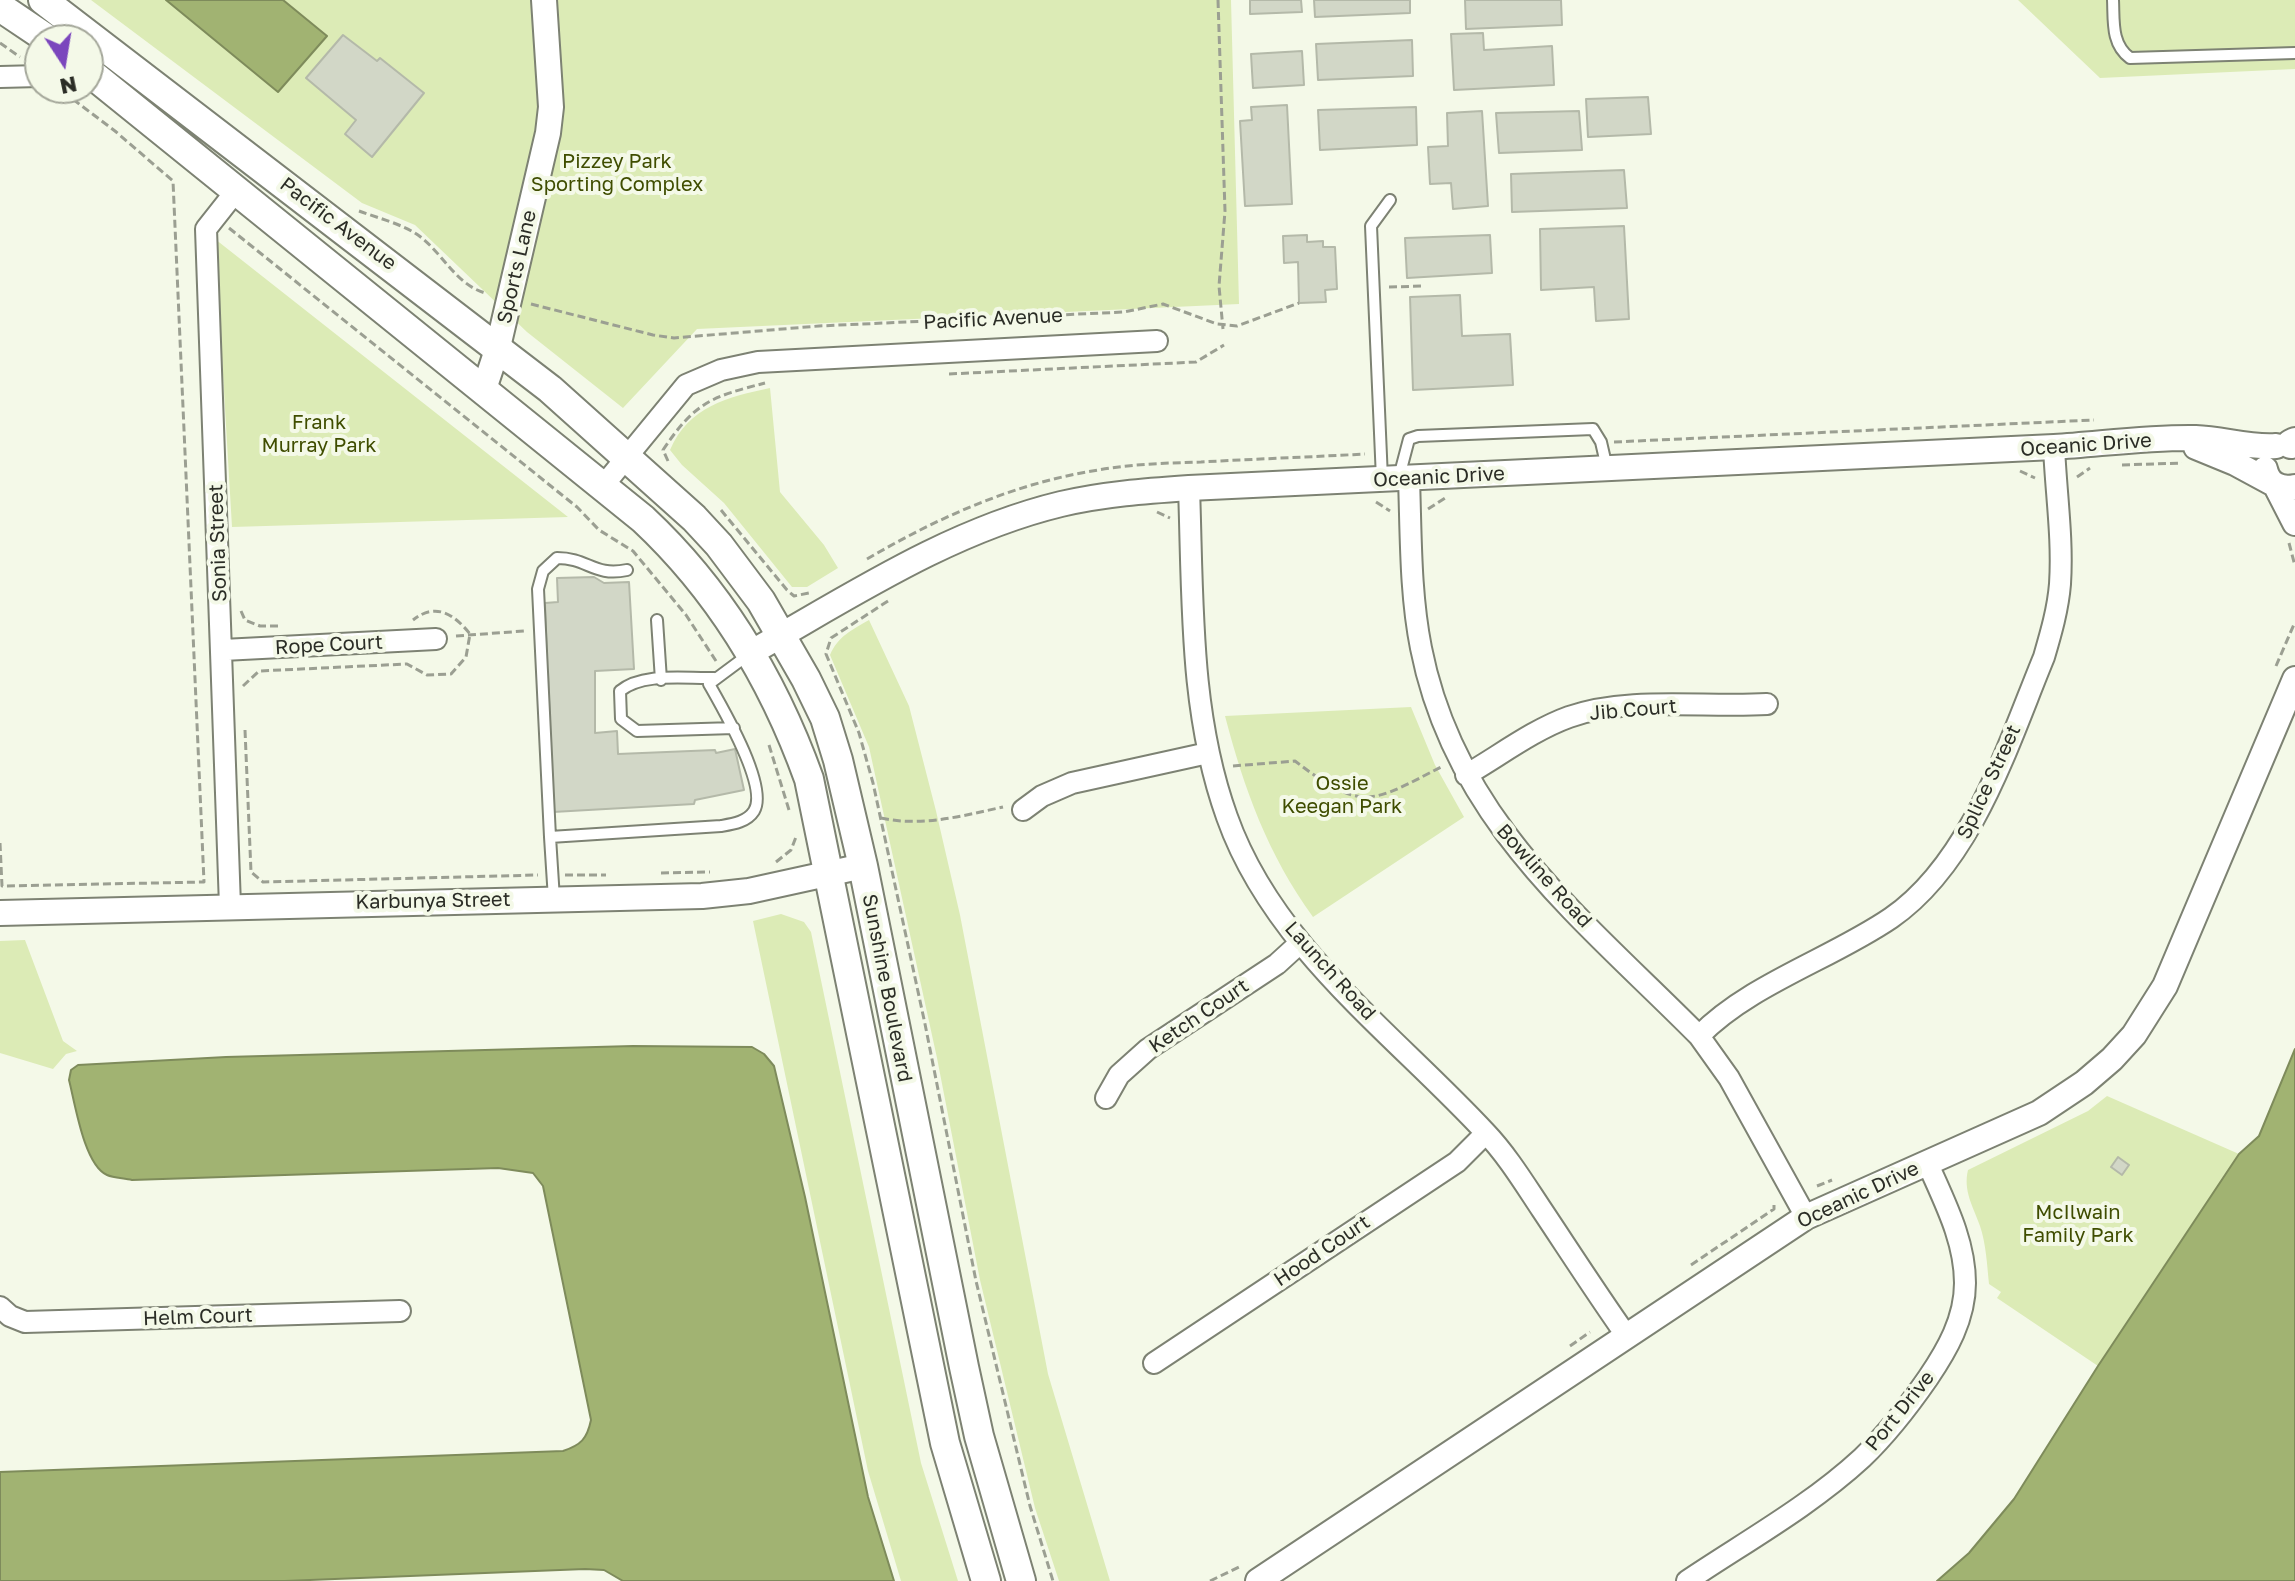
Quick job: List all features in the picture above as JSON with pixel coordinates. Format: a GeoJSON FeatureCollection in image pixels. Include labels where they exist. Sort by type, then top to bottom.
{"type":"FeatureCollection","features":[{"type":"Feature","properties":{"kind":"main road","name":"Pacific Avenue"},"geometry":{"type":"LineString","coordinates":[[43,0],[498,347],[627,456]]}},
{"type":"Feature","properties":{"kind":"main road"},"geometry":{"type":"LineString","coordinates":[[0,7],[25,24]]}},
{"type":"Feature","properties":{"kind":"main road","name":"Pacific Avenue"},"geometry":{"type":"LineString","coordinates":[[104,85],[603,486]]}},
{"type":"Feature","properties":{"kind":"main road","name":"Sunshine Boulevard"},"geometry":{"type":"LineString","coordinates":[[627,456],[719,545],[782,635],[825,718],[863,866],[979,1436],[1021,1581]]}},
{"type":"Feature","properties":{"kind":"main road","name":"Sunshine Boulevard"},"geometry":{"type":"LineString","coordinates":[[603,486],[643,519],[687,564],[734,624],[774,693],[804,766],[830,875],[945,1443],[986,1581]]}},
{"type":"Feature","properties":{"kind":"street","name":"Sports Lane"},"geometry":{"type":"LineString","coordinates":[[484,389],[498,347],[548,133],[551,107],[544,0]]}},
{"type":"Feature","properties":{"kind":"street"},"geometry":{"type":"LineString","coordinates":[[0,77],[24,72]]}},
{"type":"Feature","properties":{"kind":"street","name":"Sonia Street"},"geometry":{"type":"LineString","coordinates":[[230,906],[206,229],[236,191]]}},
{"type":"Feature","properties":{"kind":"street","name":"Pacific Avenue"},"geometry":{"type":"LineString","coordinates":[[603,486],[686,385],[721,370],[758,362],[1157,341]]}},
{"type":"Feature","properties":{"kind":"street","name":"Oceanic Drive"},"geometry":{"type":"LineString","coordinates":[[752,652],[911,561],[982,529],[1061,504],[1098,497],[1189,488],[1390,484],[1607,468],[2197,438],[2243,446],[2290,443]]}},
{"type":"Feature","properties":{"kind":"street","name":"Oceanic Drive"},"geometry":{"type":"LineString","coordinates":[[2162,440],[2216,455],[2281,485]]}},
{"type":"Feature","properties":{"kind":"street"},"geometry":{"type":"LineString","coordinates":[[2290,443],[2265,460],[2265,473],[2281,485],[2291,530]]}},
{"type":"Feature","properties":{"kind":"street","name":"Splice Street"},"geometry":{"type":"LineString","coordinates":[[1699,1036],[1733,1007],[1893,916],[1939,872],[1965,835],[1983,801],[2036,677],[2051,632],[2060,586],[2054,447]]}},
{"type":"Feature","properties":{"kind":"street","name":"Bowline Road"},"geometry":{"type":"LineString","coordinates":[[1390,484],[1413,573],[1421,647],[1438,711],[1466,775],[1493,819],[1531,866],[1699,1036],[1729,1078],[1806,1217]]}},
{"type":"Feature","properties":{"kind":"street","name":"Launch Road"},"geometry":{"type":"LineString","coordinates":[[1189,488],[1197,674],[1210,761],[1228,821],[1244,855],[1260,885],[1300,943],[1486,1133],[1518,1174],[1626,1335]]}},
{"type":"Feature","properties":{"kind":"street","name":"Rope Court"},"geometry":{"type":"LineString","coordinates":[[223,650],[436,639]]}},
{"type":"Feature","properties":{"kind":"street","name":"Oceanic Drive"},"geometry":{"type":"LineString","coordinates":[[1258,1581],[1806,1217],[2039,1113],[2061,1100],[2112,1059],[2152,1009],[2176,961],[2286,672]]}},
{"type":"Feature","properties":{"kind":"street","name":"Jib Court"},"geometry":{"type":"LineString","coordinates":[[1466,775],[1548,727],[1592,711],[1667,705],[1724,707],[1767,704]]}},
{"type":"Feature","properties":{"kind":"street"},"geometry":{"type":"LineString","coordinates":[[1023,810],[1042,796],[1064,786],[1210,761]]}},
{"type":"Feature","properties":{"kind":"street","name":"Karbunya Street"},"geometry":{"type":"LineString","coordinates":[[0,913],[230,906],[553,887],[702,896],[749,891],[863,866]]}},
{"type":"Feature","properties":{"kind":"street","name":"Ketch Court"},"geometry":{"type":"LineString","coordinates":[[1106,1098],[1131,1062],[1277,964],[1300,943]]}},
{"type":"Feature","properties":{"kind":"street","name":"Hood Court"},"geometry":{"type":"LineString","coordinates":[[1154,1363],[1457,1162],[1486,1133]]}},
{"type":"Feature","properties":{"kind":"street","name":"Port Drive"},"geometry":{"type":"LineString","coordinates":[[1687,1581],[1803,1504],[1862,1458],[1900,1417],[1941,1358],[1960,1315],[1965,1286],[1964,1268],[1957,1231],[1927,1162]]}},
{"type":"Feature","properties":{"kind":"street","name":"Helm Court"},"geometry":{"type":"LineString","coordinates":[[0,1307],[10,1316],[25,1322],[400,1311]]}},
{"type":"Feature","properties":{"kind":"lane"},"geometry":{"type":"LineString","coordinates":[[2113,0],[2115,37],[2123,53],[2130,58],[2295,53]]}},
{"type":"Feature","properties":{"kind":"lane"},"geometry":{"type":"LineString","coordinates":[[1390,200],[1371,226],[1390,484]]}},
{"type":"Feature","properties":{"kind":"lane"},"geometry":{"type":"LineString","coordinates":[[1390,484],[1409,439],[1418,436],[1593,429],[1601,442],[1607,468]]}},
{"type":"Feature","properties":{"kind":"lane"},"geometry":{"type":"LineString","coordinates":[[553,887],[538,589],[543,571],[557,558],[575,558],[609,573],[627,570]]}},
{"type":"Feature","properties":{"kind":"lane"},"geometry":{"type":"LineString","coordinates":[[657,620],[661,680]]}},
{"type":"Feature","properties":{"kind":"lane"},"geometry":{"type":"LineString","coordinates":[[734,728],[637,731],[621,719],[620,691],[627,685],[641,681],[712,681],[752,652]]}},
{"type":"Feature","properties":{"kind":"lane"},"geometry":{"type":"LineString","coordinates":[[550,837],[721,826],[747,819],[758,803],[748,762],[712,681]]}},
{"type":"Feature","properties":{"kind":"path"},"geometry":{"type":"LineString","coordinates":[[1218,0],[1225,211],[1219,286],[1223,327],[1237,326],[1299,303]]}},
{"type":"Feature","properties":{"kind":"path"},"geometry":{"type":"LineString","coordinates":[[0,43],[24,62]]}},
{"type":"Feature","properties":{"kind":"path"},"geometry":{"type":"LineString","coordinates":[[0,843],[2,886],[204,882],[173,181],[79,104]]}},
{"type":"Feature","properties":{"kind":"path","name":"Pacific Avenue"},"geometry":{"type":"LineString","coordinates":[[357,210],[416,234],[470,289],[485,293]]}},
{"type":"Feature","properties":{"kind":"path"},"geometry":{"type":"LineString","coordinates":[[229,228],[577,507],[599,530],[633,551],[686,615],[716,661]]}},
{"type":"Feature","properties":{"kind":"path"},"geometry":{"type":"LineString","coordinates":[[1374,288],[1425,286]]}},
{"type":"Feature","properties":{"kind":"path","name":"Pacific Avenue"},"geometry":{"type":"LineString","coordinates":[[523,304],[674,338],[819,326],[1124,312],[1163,304],[1223,327]]}},
{"type":"Feature","properties":{"kind":"path"},"geometry":{"type":"LineString","coordinates":[[944,374],[1196,362],[1224,345]]}},
{"type":"Feature","properties":{"kind":"path"},"geometry":{"type":"LineString","coordinates":[[663,450],[703,403],[768,382]]}},
{"type":"Feature","properties":{"kind":"path"},"geometry":{"type":"LineString","coordinates":[[2118,465],[2188,463]]}},
{"type":"Feature","properties":{"kind":"path"},"geometry":{"type":"LineString","coordinates":[[2074,479],[2088,468],[2096,467]]}},
{"type":"Feature","properties":{"kind":"path"},"geometry":{"type":"LineString","coordinates":[[2020,471],[2035,478]]}},
{"type":"Feature","properties":{"kind":"path"},"geometry":{"type":"LineString","coordinates":[[1390,484],[1388,508],[1393,518]]}},
{"type":"Feature","properties":{"kind":"path"},"geometry":{"type":"LineString","coordinates":[[1428,509],[1448,497]]}},
{"type":"Feature","properties":{"kind":"path"},"geometry":{"type":"LineString","coordinates":[[1155,512],[1170,518]]}},
{"type":"Feature","properties":{"kind":"path"},"geometry":{"type":"LineString","coordinates":[[2291,530],[2295,566]]}},
{"type":"Feature","properties":{"kind":"path"},"geometry":{"type":"LineString","coordinates":[[899,594],[831,638],[826,654],[859,733],[881,818],[976,1281],[1030,1506],[1053,1581]]}},
{"type":"Feature","properties":{"kind":"path"},"geometry":{"type":"LineString","coordinates":[[239,608],[245,620],[260,626],[287,625]]}},
{"type":"Feature","properties":{"kind":"path"},"geometry":{"type":"LineString","coordinates":[[243,696],[243,684],[259,671],[407,664],[427,675],[451,674],[466,657],[470,634],[456,617],[437,611],[422,613],[410,622]]}},
{"type":"Feature","properties":{"kind":"path"},"geometry":{"type":"LineString","coordinates":[[2286,672],[2295,622]]}},
{"type":"Feature","properties":{"kind":"path"},"geometry":{"type":"LineString","coordinates":[[436,639],[540,630]]}},
{"type":"Feature","properties":{"kind":"path"},"geometry":{"type":"LineString","coordinates":[[245,723],[251,872],[263,882],[553,887],[615,875]]}},
{"type":"Feature","properties":{"kind":"path"},"geometry":{"type":"LineString","coordinates":[[765,735],[792,822]]}},
{"type":"Feature","properties":{"kind":"path"},"geometry":{"type":"LineString","coordinates":[[1210,761],[1295,761],[1345,794],[1376,799],[1443,766]]}},
{"type":"Feature","properties":{"kind":"path"},"geometry":{"type":"LineString","coordinates":[[881,818],[897,821],[943,820],[1003,807],[1023,810]]}},
{"type":"Feature","properties":{"kind":"path"},"geometry":{"type":"LineString","coordinates":[[767,863],[779,861],[791,850],[796,837]]}},
{"type":"Feature","properties":{"kind":"path"},"geometry":{"type":"LineString","coordinates":[[659,874],[717,871]]}},
{"type":"Feature","properties":{"kind":"path"},"geometry":{"type":"LineString","coordinates":[[1817,1186],[1843,1175]]}},
{"type":"Feature","properties":{"kind":"path"},"geometry":{"type":"LineString","coordinates":[[1690,1266],[1774,1209],[1774,1199]]}},
{"type":"Feature","properties":{"kind":"green space","name":"Pizzey Park Sporting Complex"},"geometry":{"type":"Polygon","coordinates":[[[91,0],[1231,0],[1239,304],[697,329],[623,408],[527,332],[415,225],[362,203],[91,0]]]}},
{"type":"Feature","properties":{"kind":"green space"},"geometry":{"type":"Polygon","coordinates":[[[2018,0],[2295,0],[2295,69],[2100,78],[2018,0]]]}},
{"type":"Feature","properties":{"kind":"green space","name":"Frank Murray Park"},"geometry":{"type":"Polygon","coordinates":[[[215,239],[568,517],[232,527],[215,239]]]}},
{"type":"Feature","properties":{"kind":"green space"},"geometry":{"type":"Polygon","coordinates":[[[770,388],[780,492],[824,545],[838,568],[807,587],[792,587],[724,503],[670,450],[678,435],[699,413],[739,395],[770,388]]]}},
{"type":"Feature","properties":{"kind":"green space"},"geometry":{"type":"Polygon","coordinates":[[[869,620],[909,706],[936,811],[960,915],[1048,1374],[1110,1581],[1059,1581],[1035,1508],[980,1280],[937,1058],[869,747],[830,655],[841,638],[869,620]]]}},
{"type":"Feature","properties":{"kind":"green space","name":"Ossie Keegan Park"},"geometry":{"type":"Polygon","coordinates":[[[1411,707],[1435,765],[1464,817],[1313,917],[1283,870],[1259,821],[1225,716],[1411,707]]]}},
{"type":"Feature","properties":{"kind":"green space"},"geometry":{"type":"Polygon","coordinates":[[[781,914],[804,922],[811,932],[921,1463],[958,1581],[901,1581],[868,1471],[753,921],[781,914]]]}},
{"type":"Feature","properties":{"kind":"green space"},"geometry":{"type":"Polygon","coordinates":[[[25,940],[63,1041],[77,1051],[66,1054],[53,1069],[0,1053],[0,941],[25,940]]]}},
{"type":"Feature","properties":{"kind":"green space","name":"McIlwain Family Park"},"geometry":{"type":"Polygon","coordinates":[[[2107,1096],[2239,1154],[2098,1366],[1997,1298],[2001,1292],[1989,1284],[1984,1240],[1967,1178],[1968,1170],[2088,1111],[2107,1096]]]}},
{"type":"Feature","properties":{"kind":"shaded area"},"geometry":{"type":"Polygon","coordinates":[[[166,0],[283,0],[327,36],[278,92],[166,0]]]}},
{"type":"Feature","properties":{"kind":"shaded area"},"geometry":{"type":"Polygon","coordinates":[[[633,1046],[752,1047],[764,1054],[774,1066],[868,1497],[894,1581],[623,1581],[604,1570],[585,1569],[285,1581],[0,1581],[0,1472],[563,1451],[582,1440],[591,1420],[543,1186],[533,1173],[498,1168],[132,1180],[113,1177],[99,1169],[86,1147],[69,1080],[71,1070],[78,1065],[226,1057],[633,1046]]]}},
{"type":"Feature","properties":{"kind":"shaded area"},"geometry":{"type":"Polygon","coordinates":[[[2295,1049],[2295,1581],[1937,1581],[1969,1553],[2014,1499],[2239,1154],[2259,1136],[2295,1049]]]}},
{"type":"Feature","properties":{"kind":"building"},"geometry":{"type":"Polygon","coordinates":[[[1250,0],[1301,0],[1302,12],[1250,14],[1250,0]]]}},
{"type":"Feature","properties":{"kind":"building"},"geometry":{"type":"Polygon","coordinates":[[[1314,0],[1410,0],[1410,13],[1315,17],[1314,0]]]}},
{"type":"Feature","properties":{"kind":"building"},"geometry":{"type":"Polygon","coordinates":[[[1465,0],[1561,0],[1562,25],[1466,29],[1465,0]]]}},
{"type":"Feature","properties":{"kind":"building"},"geometry":{"type":"Polygon","coordinates":[[[1483,33],[1484,50],[1552,46],[1554,85],[1454,90],[1451,34],[1483,33]]]}},
{"type":"Feature","properties":{"kind":"building"},"geometry":{"type":"Polygon","coordinates":[[[343,35],[377,61],[380,58],[424,93],[372,157],[345,134],[356,120],[306,78],[343,35]]]}},
{"type":"Feature","properties":{"kind":"building"},"geometry":{"type":"Polygon","coordinates":[[[1412,40],[1413,76],[1318,80],[1316,44],[1412,40]]]}},
{"type":"Feature","properties":{"kind":"building"},"geometry":{"type":"Polygon","coordinates":[[[1302,51],[1304,85],[1253,88],[1251,54],[1302,51]]]}},
{"type":"Feature","properties":{"kind":"building"},"geometry":{"type":"Polygon","coordinates":[[[1648,97],[1651,134],[1588,137],[1586,99],[1648,97]]]}},
{"type":"Feature","properties":{"kind":"building"},"geometry":{"type":"Polygon","coordinates":[[[1287,105],[1292,204],[1245,206],[1240,121],[1252,120],[1251,107],[1287,105]]]}},
{"type":"Feature","properties":{"kind":"building"},"geometry":{"type":"Polygon","coordinates":[[[1416,107],[1417,145],[1320,150],[1318,110],[1416,107]]]}},
{"type":"Feature","properties":{"kind":"building"},"geometry":{"type":"Polygon","coordinates":[[[1482,111],[1488,206],[1453,209],[1451,183],[1430,184],[1428,147],[1448,146],[1447,113],[1482,111]]]}},
{"type":"Feature","properties":{"kind":"building"},"geometry":{"type":"Polygon","coordinates":[[[1579,111],[1582,150],[1499,153],[1496,113],[1579,111]]]}},
{"type":"Feature","properties":{"kind":"building"},"geometry":{"type":"Polygon","coordinates":[[[1624,170],[1627,208],[1512,212],[1511,174],[1624,170]]]}},
{"type":"Feature","properties":{"kind":"building"},"geometry":{"type":"Polygon","coordinates":[[[1624,226],[1629,319],[1596,321],[1594,287],[1541,290],[1540,229],[1624,226]]]}},
{"type":"Feature","properties":{"kind":"building"},"geometry":{"type":"Polygon","coordinates":[[[1307,235],[1307,242],[1323,241],[1323,247],[1335,247],[1337,289],[1325,290],[1326,302],[1299,303],[1298,262],[1284,263],[1283,236],[1307,235]]]}},
{"type":"Feature","properties":{"kind":"building"},"geometry":{"type":"Polygon","coordinates":[[[1490,235],[1492,273],[1407,278],[1405,238],[1490,235]]]}},
{"type":"Feature","properties":{"kind":"building"},"geometry":{"type":"Polygon","coordinates":[[[1460,295],[1462,336],[1510,334],[1513,385],[1413,390],[1410,297],[1460,295]]]}},
{"type":"Feature","properties":{"kind":"building"},"geometry":{"type":"Polygon","coordinates":[[[594,577],[604,583],[629,582],[634,669],[595,671],[595,733],[617,731],[618,754],[715,750],[716,753],[735,749],[744,790],[695,800],[694,804],[553,812],[548,672],[544,672],[544,663],[547,662],[545,603],[558,602],[557,578],[594,577]]]}},
{"type":"Feature","properties":{"kind":"building"},"geometry":{"type":"Polygon","coordinates":[[[2118,1157],[2129,1165],[2122,1175],[2111,1167],[2118,1157]]]}}]}
